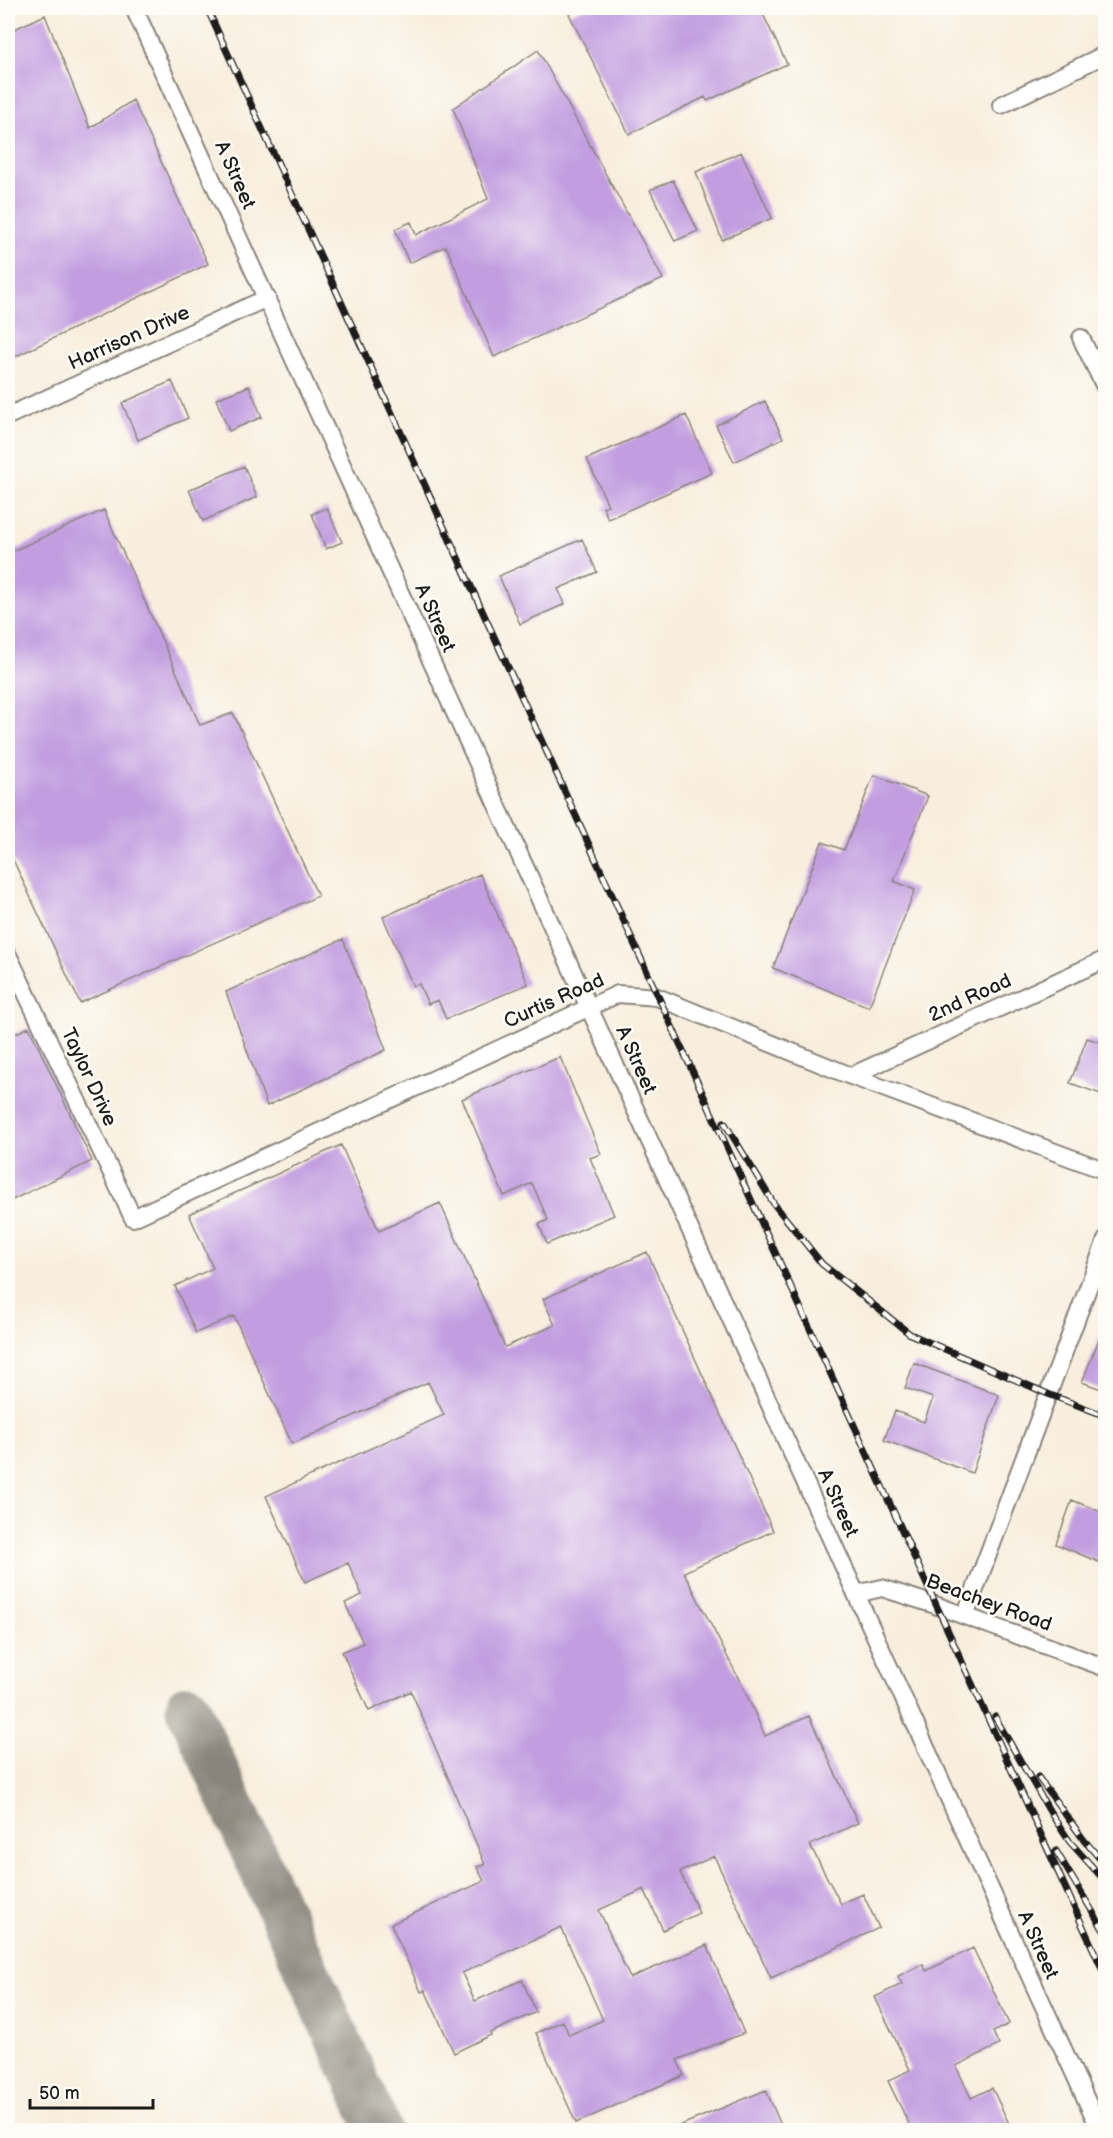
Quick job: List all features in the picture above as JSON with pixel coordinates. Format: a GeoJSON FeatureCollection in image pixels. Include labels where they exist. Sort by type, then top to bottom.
{"type":"FeatureCollection","features":[{"type":"Feature","properties":{"kind":"street","name":"A Street"},"geometry":{"type":"LineString","coordinates":[[135,8],[1100,2130]]}},
{"type":"Feature","properties":{"kind":"street"},"geometry":{"type":"LineString","coordinates":[[1001,105],[1106,54]]}},
{"type":"Feature","properties":{"kind":"street","name":"Harrison Drive"},"geometry":{"type":"LineString","coordinates":[[8,416],[267,298]]}},
{"type":"Feature","properties":{"kind":"street"},"geometry":{"type":"LineString","coordinates":[[1081,338],[1106,389]]}},
{"type":"Feature","properties":{"kind":"street","name":"Taylor Drive"},"geometry":{"type":"LineString","coordinates":[[8,955],[133,1218]]}},
{"type":"Feature","properties":{"kind":"street","name":"2nd Road"},"geometry":{"type":"LineString","coordinates":[[852,1076],[1106,959]]}},
{"type":"Feature","properties":{"kind":"street","name":"Curtis Road"},"geometry":{"type":"LineString","coordinates":[[133,1218],[618,994],[657,997],[852,1076],[1106,1171]]}},
{"type":"Feature","properties":{"kind":"street"},"geometry":{"type":"LineString","coordinates":[[965,1616],[1106,1240]]}},
{"type":"Feature","properties":{"kind":"street","name":"Beachey Road"},"geometry":{"type":"LineString","coordinates":[[856,1594],[882,1587],[1106,1668]]}},
{"type":"Feature","properties":{"kind":"building"},"geometry":{"type":"Polygon","coordinates":[[[584,8],[760,8],[787,64],[707,101],[705,97],[629,134],[569,14],[584,8]]]}},
{"type":"Feature","properties":{"kind":"building"},"geometry":{"type":"Polygon","coordinates":[[[45,15],[90,128],[133,100],[208,264],[8,360],[8,32],[45,15]]]}},
{"type":"Feature","properties":{"kind":"building"},"geometry":{"type":"Polygon","coordinates":[[[538,50],[663,279],[494,357],[446,246],[409,263],[395,229],[411,222],[416,235],[488,199],[453,108],[538,50]]]}},
{"type":"Feature","properties":{"kind":"building"},"geometry":{"type":"Polygon","coordinates":[[[741,152],[772,218],[722,240],[696,172],[741,152]]]}},
{"type":"Feature","properties":{"kind":"building"},"geometry":{"type":"Polygon","coordinates":[[[673,180],[698,231],[675,241],[650,190],[673,180]]]}},
{"type":"Feature","properties":{"kind":"building"},"geometry":{"type":"Polygon","coordinates":[[[172,381],[188,418],[138,440],[122,403],[172,381]]]}},
{"type":"Feature","properties":{"kind":"building"},"geometry":{"type":"Polygon","coordinates":[[[249,386],[262,417],[229,431],[216,399],[249,386]]]}},
{"type":"Feature","properties":{"kind":"building"},"geometry":{"type":"Polygon","coordinates":[[[765,401],[783,438],[734,462],[716,425],[765,401]]]}},
{"type":"Feature","properties":{"kind":"building"},"geometry":{"type":"Polygon","coordinates":[[[686,415],[712,473],[608,519],[603,507],[608,505],[587,459],[686,415]]]}},
{"type":"Feature","properties":{"kind":"building"},"geometry":{"type":"Polygon","coordinates":[[[244,466],[257,497],[203,521],[189,490],[244,466]]]}},
{"type":"Feature","properties":{"kind":"building"},"geometry":{"type":"Polygon","coordinates":[[[327,508],[342,542],[326,549],[312,514],[327,508]]]}},
{"type":"Feature","properties":{"kind":"building"},"geometry":{"type":"Polygon","coordinates":[[[104,510],[200,725],[233,713],[318,896],[80,1003],[8,849],[8,553],[104,510]]]}},
{"type":"Feature","properties":{"kind":"building"},"geometry":{"type":"Polygon","coordinates":[[[582,539],[597,572],[558,589],[565,604],[520,624],[499,576],[582,539]]]}},
{"type":"Feature","properties":{"kind":"building"},"geometry":{"type":"Polygon","coordinates":[[[874,775],[928,796],[894,881],[915,890],[869,1007],[773,968],[822,842],[844,850],[874,775]]]}},
{"type":"Feature","properties":{"kind":"building"},"geometry":{"type":"Polygon","coordinates":[[[480,874],[528,984],[446,1019],[438,1000],[428,1004],[419,984],[413,986],[383,917],[480,874]]]}},
{"type":"Feature","properties":{"kind":"building"},"geometry":{"type":"Polygon","coordinates":[[[343,939],[386,1050],[267,1106],[226,992],[343,939]]]}},
{"type":"Feature","properties":{"kind":"building"},"geometry":{"type":"Polygon","coordinates":[[[29,1027],[92,1161],[8,1202],[8,1037],[29,1027]]]}},
{"type":"Feature","properties":{"kind":"building"},"geometry":{"type":"Polygon","coordinates":[[[1087,1038],[1106,1044],[1106,1096],[1070,1083],[1087,1038]]]}},
{"type":"Feature","properties":{"kind":"building"},"geometry":{"type":"Polygon","coordinates":[[[560,1057],[601,1154],[590,1158],[614,1215],[547,1244],[539,1224],[548,1220],[532,1183],[504,1196],[462,1099],[560,1057]]]}},
{"type":"Feature","properties":{"kind":"building"},"geometry":{"type":"Polygon","coordinates":[[[341,1145],[379,1231],[440,1203],[505,1347],[555,1325],[543,1299],[647,1252],[773,1531],[684,1572],[744,1689],[765,1736],[809,1716],[858,1823],[810,1845],[841,1904],[863,1894],[879,1928],[771,1978],[714,1856],[680,1872],[699,1913],[663,1930],[644,1889],[599,1910],[630,1978],[707,1945],[744,2033],[677,2060],[684,2075],[576,2123],[536,2033],[563,2021],[569,2035],[603,2020],[561,1927],[462,1973],[475,2001],[522,1980],[536,2012],[454,2053],[425,1990],[421,1992],[391,1924],[484,1881],[477,1867],[485,1864],[411,1691],[369,1711],[342,1652],[363,1643],[345,1603],[362,1595],[348,1563],[305,1582],[266,1496],[444,1415],[428,1382],[292,1444],[234,1316],[196,1333],[175,1286],[213,1268],[189,1214],[341,1145]]]}},
{"type":"Feature","properties":{"kind":"building"},"geometry":{"type":"Polygon","coordinates":[[[1106,1324],[1106,1391],[1082,1382],[1106,1324]]]}},
{"type":"Feature","properties":{"kind":"building"},"geometry":{"type":"Polygon","coordinates":[[[914,1363],[999,1395],[972,1473],[884,1440],[895,1411],[924,1422],[933,1398],[905,1388],[914,1363]]]}},
{"type":"Feature","properties":{"kind":"building"},"geometry":{"type":"Polygon","coordinates":[[[1072,1500],[1106,1514],[1106,1565],[1056,1544],[1072,1500]]]}},
{"type":"Feature","properties":{"kind":"building"},"geometry":{"type":"Polygon","coordinates":[[[973,1948],[1009,2024],[993,2032],[999,2045],[956,2066],[971,2098],[992,2088],[1012,2130],[912,2130],[888,2081],[910,2070],[875,1997],[902,1984],[898,1976],[923,1964],[926,1971],[973,1948]]]}},
{"type":"Feature","properties":{"kind":"building"},"geometry":{"type":"Polygon","coordinates":[[[766,2090],[783,2130],[669,2130],[766,2090]]]}},
{"type":"Feature","properties":{"kind":"taxiway"},"geometry":{"type":"LineString","coordinates":[[188,1707],[379,2130]]}},
{"type":"Feature","properties":{"kind":"railway"},"geometry":{"type":"LineString","coordinates":[[207,8],[1106,1977]]}},
{"type":"Feature","properties":{"kind":"railway"},"geometry":{"type":"LineString","coordinates":[[724,1122],[774,1204],[822,1264],[910,1334],[1048,1394],[1106,1416]]}},
{"type":"Feature","properties":{"kind":"railway"},"geometry":{"type":"LineString","coordinates":[[995,1717],[1070,1842],[1106,1882]]}},
{"type":"Feature","properties":{"kind":"railway"},"geometry":{"type":"LineString","coordinates":[[1038,1777],[1106,1866]]}},
{"type":"Feature","properties":{"kind":"railway"},"geometry":{"type":"LineString","coordinates":[[1056,1851],[1106,1934]]}}]}
